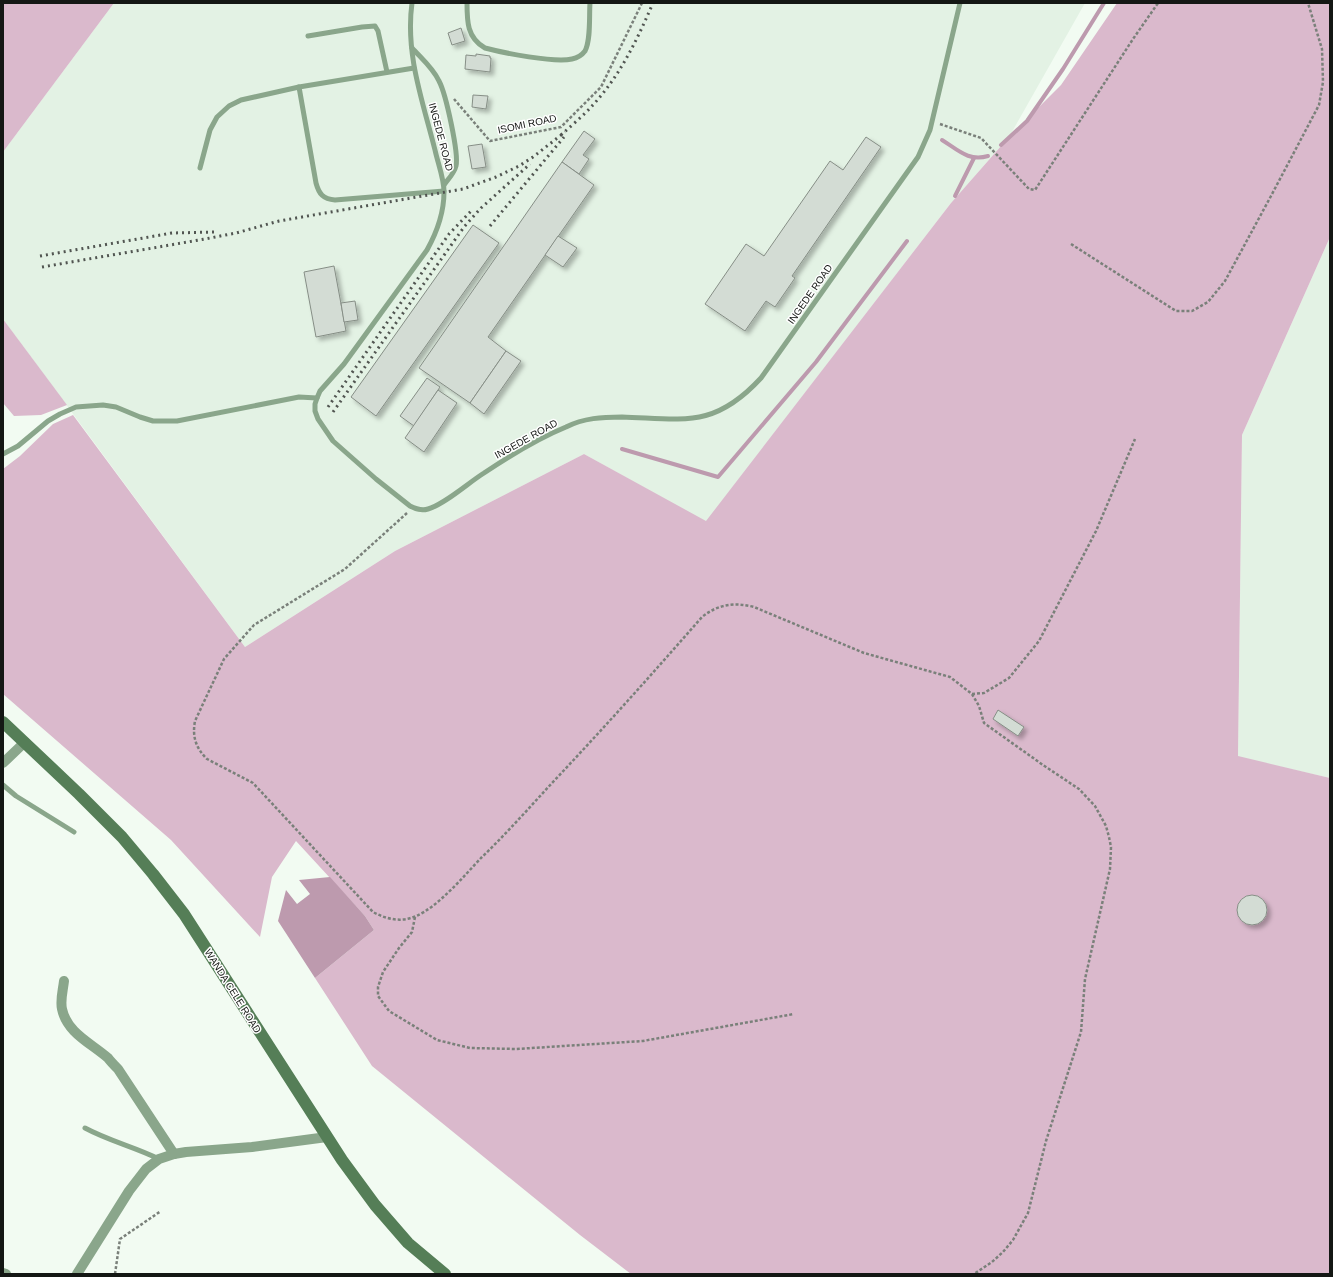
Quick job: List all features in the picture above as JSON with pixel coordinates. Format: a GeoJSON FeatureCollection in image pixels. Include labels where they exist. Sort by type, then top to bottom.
{"type":"FeatureCollection","features":[{"type":"Feature","properties":{"kind":"street","name":"WANDA CELE ROAD"},"geometry":{"type":"LineString","coordinates":[[3,722],[122,838],[154,874],[184,914],[327,1137],[375,1205],[408,1243],[445,1274]]}},
{"type":"Feature","properties":{"kind":"street"},"geometry":{"type":"LineString","coordinates":[[3,764],[25,742]]}},
{"type":"Feature","properties":{"kind":"street"},"geometry":{"type":"LineString","coordinates":[[64,981],[61,1000],[62,1009],[70,1024],[81,1038],[108,1058],[118,1069],[174,1154]]}},
{"type":"Feature","properties":{"kind":"street"},"geometry":{"type":"LineString","coordinates":[[77,1274],[129,1191],[146,1169],[159,1159],[174,1154],[252,1147],[327,1137]]}},
{"type":"Feature","properties":{"kind":"lane"},"geometry":{"type":"LineString","coordinates":[[412,3],[412,48],[440,82],[450,122],[456,161],[454,172],[444,184]]}},
{"type":"Feature","properties":{"kind":"lane"},"geometry":{"type":"LineString","coordinates":[[468,3],[467,25],[478,44],[484,48],[551,60],[566,60],[578,57],[584,53],[587,46],[590,3]]}},
{"type":"Feature","properties":{"kind":"lane","name":"INGEDE ROAD"},"geometry":{"type":"LineString","coordinates":[[413,508],[426,510],[432,507],[540,439],[578,421],[603,417],[664,420],[693,419],[714,414],[738,400],[761,378],[906,174],[924,144],[932,121],[960,3]]}},
{"type":"Feature","properties":{"kind":"lane"},"geometry":{"type":"LineString","coordinates":[[308,36],[375,26],[378,31],[387,72]]}},
{"type":"Feature","properties":{"kind":"lane","name":"INGEDE ROAD"},"geometry":{"type":"LineString","coordinates":[[317,398],[320,391],[344,364],[363,339],[427,250],[436,234],[440,221],[443,207],[444,184],[414,68],[412,48]]}},
{"type":"Feature","properties":{"kind":"lane"},"geometry":{"type":"LineString","coordinates":[[200,168],[210,130],[217,117],[229,106],[241,100],[299,87],[414,68]]}},
{"type":"Feature","properties":{"kind":"lane"},"geometry":{"type":"LineString","coordinates":[[299,87],[316,183],[318,191],[324,198],[335,200],[444,191]]}},
{"type":"Feature","properties":{"kind":"lane"},"geometry":{"type":"LineString","coordinates":[[3,454],[18,446],[48,421],[76,407],[103,405],[116,407],[153,421],[177,421],[299,398],[317,398],[316,411],[324,430],[333,441],[376,479],[413,508]]}},
{"type":"Feature","properties":{"kind":"lane"},"geometry":{"type":"LineString","coordinates":[[3,785],[16,796],[74,832]]}},
{"type":"Feature","properties":{"kind":"lane"},"geometry":{"type":"LineString","coordinates":[[85,1128],[97,1135],[141,1150],[159,1159]]}},
{"type":"Feature","properties":{"kind":"path","name":"ISOMI ROAD"},"geometry":{"type":"LineString","coordinates":[[440,82],[490,141],[561,127],[601,87],[642,3]]}},
{"type":"Feature","properties":{"kind":"path"},"geometry":{"type":"LineString","coordinates":[[932,121],[980,138],[1029,189],[1035,190],[1158,3]]}},
{"type":"Feature","properties":{"kind":"path"},"geometry":{"type":"LineString","coordinates":[[1071,244],[1176,311],[1192,311],[1208,302],[1225,281],[1319,104],[1323,82],[1322,49],[1308,3]]}},
{"type":"Feature","properties":{"kind":"path"},"geometry":{"type":"LineString","coordinates":[[972,694],[984,693],[1009,678],[1039,641],[1096,531],[1135,439]]}},
{"type":"Feature","properties":{"kind":"path"},"geometry":{"type":"LineString","coordinates":[[413,508],[345,569],[254,625],[224,659],[195,721],[194,734],[198,747],[207,759],[253,783],[373,912],[389,919],[406,919],[415,917],[424,912],[441,898],[494,846],[626,704],[702,617],[715,609],[734,604],[754,607],[864,653],[950,677],[972,694],[979,706],[984,723],[1079,789],[1095,806],[1106,826],[1111,853],[1110,869],[1085,979],[1081,1032],[1046,1141],[1028,1213],[1017,1234],[1003,1252],[992,1262],[974,1274]]}},
{"type":"Feature","properties":{"kind":"path"},"geometry":{"type":"LineString","coordinates":[[415,917],[412,932],[383,972],[378,987],[378,996],[390,1011],[437,1040],[470,1048],[516,1049],[636,1041],[794,1014]]}},
{"type":"Feature","properties":{"kind":"path"},"geometry":{"type":"LineString","coordinates":[[115,1274],[120,1239],[161,1211]]}},
{"type":"Feature","properties":{"kind":"shaded area"},"geometry":{"type":"Polygon","coordinates":[[[3,3],[114,3],[3,152],[3,3]]]}},
{"type":"Feature","properties":{"kind":"shaded area"},"geometry":{"type":"Polygon","coordinates":[[[114,3],[1085,3],[1009,137],[951,203],[706,522],[584,454],[395,551],[245,647],[3,319],[3,152],[114,3]]]}},
{"type":"Feature","properties":{"kind":"shaded area"},"geometry":{"type":"Polygon","coordinates":[[[1117,3],[1330,3],[1330,237],[1242,435],[1238,756],[1330,778],[1330,1274],[631,1274],[580,1235],[372,1066],[315,978],[374,930],[365,916],[296,841],[272,877],[260,937],[171,840],[3,694],[3,469],[20,456],[53,424],[73,415],[245,647],[395,551],[584,454],[706,521],[951,203],[1009,137],[1061,85],[1117,3]]]}},
{"type":"Feature","properties":{"kind":"shaded area"},"geometry":{"type":"Polygon","coordinates":[[[1330,237],[1330,778],[1238,757],[1242,435],[1330,237]]]}},
{"type":"Feature","properties":{"kind":"shaded area"},"geometry":{"type":"Polygon","coordinates":[[[3,319],[67,405],[41,415],[14,416],[3,403],[3,319]]]}},
{"type":"Feature","properties":{"kind":"shaded area"},"geometry":{"type":"Polygon","coordinates":[[[330,877],[365,916],[374,930],[315,978],[278,921],[286,890],[297,904],[310,894],[299,880],[330,877]]]}},
{"type":"Feature","properties":{"kind":"building"},"geometry":{"type":"Polygon","coordinates":[[[461,28],[465,41],[452,45],[448,33],[461,28]]]}},
{"type":"Feature","properties":{"kind":"building"},"geometry":{"type":"Polygon","coordinates":[[[476,54],[490,56],[490,72],[465,69],[466,55],[476,56],[476,54]]]}},
{"type":"Feature","properties":{"kind":"building"},"geometry":{"type":"Polygon","coordinates":[[[473,95],[488,96],[486,109],[472,107],[473,95]]]}},
{"type":"Feature","properties":{"kind":"building"},"geometry":{"type":"Polygon","coordinates":[[[584,131],[595,139],[583,155],[589,159],[579,174],[562,162],[584,131]]]}},
{"type":"Feature","properties":{"kind":"building"},"geometry":{"type":"Polygon","coordinates":[[[866,137],[881,147],[792,276],[795,278],[775,307],[766,301],[745,331],[705,304],[746,244],[764,256],[830,161],[843,170],[866,137]]]}},
{"type":"Feature","properties":{"kind":"building"},"geometry":{"type":"Polygon","coordinates":[[[482,144],[486,167],[472,169],[468,146],[482,144]]]}},
{"type":"Feature","properties":{"kind":"building"},"geometry":{"type":"Polygon","coordinates":[[[562,162],[594,185],[488,337],[506,351],[470,403],[419,368],[562,162]]]}},
{"type":"Feature","properties":{"kind":"building"},"geometry":{"type":"Polygon","coordinates":[[[473,225],[499,243],[376,416],[351,397],[473,225]]]}},
{"type":"Feature","properties":{"kind":"building"},"geometry":{"type":"Polygon","coordinates":[[[558,236],[577,248],[563,267],[545,255],[558,236]]]}},
{"type":"Feature","properties":{"kind":"building"},"geometry":{"type":"Polygon","coordinates":[[[334,266],[346,331],[316,337],[304,272],[334,266]]]}},
{"type":"Feature","properties":{"kind":"building"},"geometry":{"type":"Polygon","coordinates":[[[355,301],[358,320],[344,322],[341,303],[355,301]]]}},
{"type":"Feature","properties":{"kind":"building"},"geometry":{"type":"Polygon","coordinates":[[[506,351],[521,361],[484,414],[470,403],[506,351]]]}},
{"type":"Feature","properties":{"kind":"building"},"geometry":{"type":"Polygon","coordinates":[[[427,378],[440,387],[414,426],[400,416],[427,378]]]}},
{"type":"Feature","properties":{"kind":"building"},"geometry":{"type":"Polygon","coordinates":[[[438,390],[457,403],[424,452],[405,438],[438,390]]]}},
{"type":"Feature","properties":{"kind":"building"},"geometry":{"type":"Polygon","coordinates":[[[998,710],[1024,727],[1018,736],[993,719],[998,710]]]}},
{"type":"Feature","properties":{"kind":"building"},"geometry":{"type":"Polygon","coordinates":[[[1252,895],[1263,899],[1267,910],[1263,921],[1252,925],[1241,921],[1237,910],[1241,899],[1252,895]]]}},
{"type":"Feature","properties":{"kind":"waterway"},"geometry":{"type":"LineString","coordinates":[[1001,145],[1027,121],[1063,69],[1104,3]]}},
{"type":"Feature","properties":{"kind":"waterway"},"geometry":{"type":"LineString","coordinates":[[942,140],[969,156],[988,156]]}},
{"type":"Feature","properties":{"kind":"waterway"},"geometry":{"type":"LineString","coordinates":[[955,196],[974,158]]}},
{"type":"Feature","properties":{"kind":"waterway"},"geometry":{"type":"LineString","coordinates":[[622,449],[718,477],[816,362],[907,241]]}},
{"type":"Feature","properties":{"kind":"railway"},"geometry":{"type":"LineString","coordinates":[[561,135],[588,110],[611,82],[634,44],[653,3]]}},
{"type":"Feature","properties":{"kind":"railway"},"geometry":{"type":"LineString","coordinates":[[42,267],[205,239],[236,233],[279,221],[463,189],[496,177],[519,166],[565,132]]}},
{"type":"Feature","properties":{"kind":"railway"},"geometry":{"type":"LineString","coordinates":[[490,226],[564,137]]}},
{"type":"Feature","properties":{"kind":"railway"},"geometry":{"type":"LineString","coordinates":[[333,412],[464,227],[481,208],[530,164]]}},
{"type":"Feature","properties":{"kind":"railway"},"geometry":{"type":"LineString","coordinates":[[328,407],[449,234],[473,209]]}},
{"type":"Feature","properties":{"kind":"railway"},"geometry":{"type":"LineString","coordinates":[[40,256],[172,233],[216,232]]}}]}
